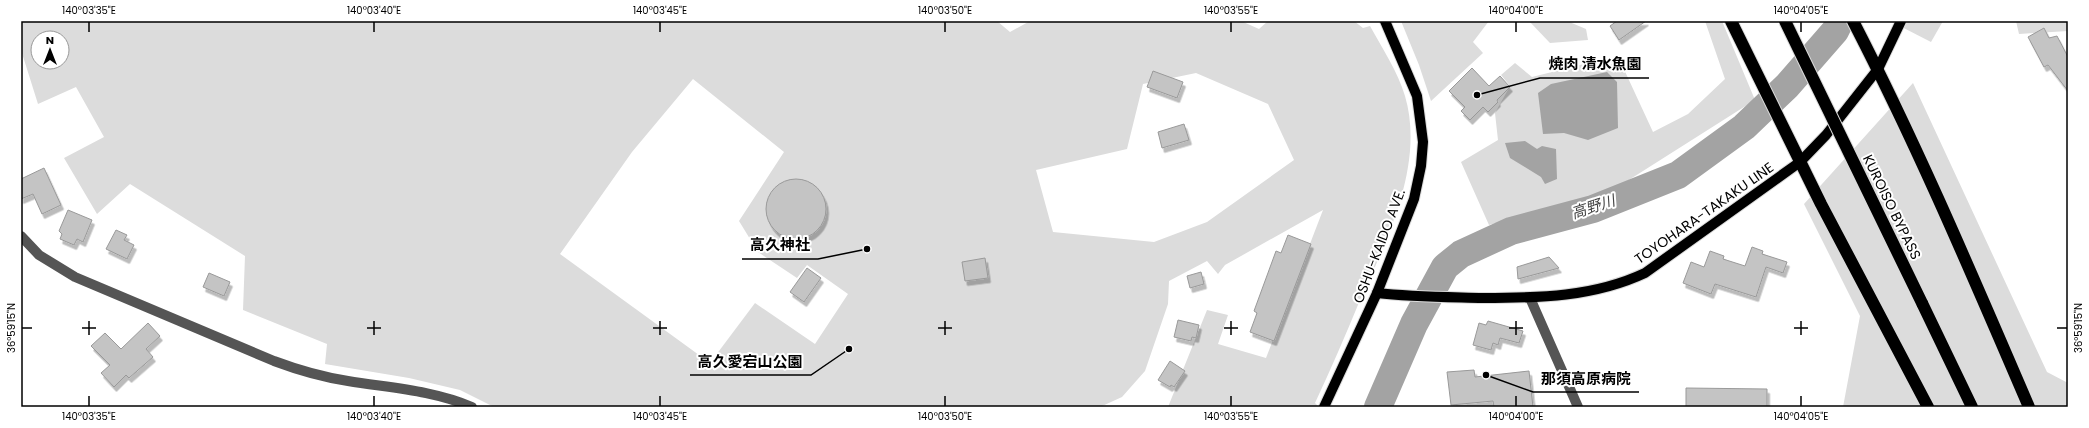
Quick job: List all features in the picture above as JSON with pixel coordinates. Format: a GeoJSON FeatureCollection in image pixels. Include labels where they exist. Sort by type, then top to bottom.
{"type":"FeatureCollection","features":[{"type":"Feature","properties":{"kind":"highway"},"geometry":{"type":"LineString","coordinates":[[1732,21],[1800,162],[1928,407]]}},
{"type":"Feature","properties":{"kind":"highway","name":"KUROISO BYPASS"},"geometry":{"type":"LineString","coordinates":[[1785,21],[1972,407]]}},
{"type":"Feature","properties":{"kind":"highway"},"geometry":{"type":"LineString","coordinates":[[1852,21],[1878,70],[1968,264],[2029,407]]}},
{"type":"Feature","properties":{"kind":"main road","name":"OSHU-KAIDO AVE."},"geometry":{"type":"LineString","coordinates":[[1324,407],[1377,293],[1414,199],[1421,166],[1423,142],[1414,86],[1384,21]]}},
{"type":"Feature","properties":{"kind":"main road","name":"TOYOHARA-TAKAKU LINE"},"geometry":{"type":"LineString","coordinates":[[1377,293],[1403,296],[1530,298],[1596,291],[1624,283],[1645,273],[1800,162],[1831,130],[1878,70],[1901,21]]}},
{"type":"Feature","properties":{"kind":"street"},"geometry":{"type":"LineString","coordinates":[[21,236],[39,255],[75,277],[305,373],[347,381],[416,390],[450,397],[472,407]]}},
{"type":"Feature","properties":{"kind":"street"},"geometry":{"type":"LineString","coordinates":[[1530,298],[1578,407]]}},
{"type":"Feature","properties":{"kind":"shaded area"},"geometry":{"type":"Polygon","coordinates":[[[21,21],[997,21],[1010,32],[1030,21],[1241,21],[1259,29],[1268,21],[1354,21],[1363,28],[1370,26],[1402,87],[1410,122],[1410,148],[1407,175],[1391,227],[1315,403],[1319,407],[1168,407],[1207,310],[1228,315],[1218,344],[1266,358],[1323,210],[1225,265],[1218,274],[1207,261],[1169,281],[1168,304],[1145,371],[1122,397],[1100,407],[494,407],[460,390],[409,378],[325,364],[327,344],[243,310],[245,256],[130,184],[97,214],[64,158],[104,137],[76,87],[38,104],[21,50],[21,21]],[[1196,73],[1143,84],[1127,149],[1036,170],[1053,232],[1154,242],[1207,222],[1294,160],[1268,104],[1196,73]],[[693,79],[632,152],[560,254],[710,363],[755,303],[815,344],[848,294],[807,265],[797,278],[758,252],[739,221],[784,152],[693,79]]]}},
{"type":"Feature","properties":{"kind":"shaded area"},"geometry":{"type":"Polygon","coordinates":[[[1401,21],[1489,21],[1473,42],[1483,53],[1431,101],[1419,65],[1401,21]]]}},
{"type":"Feature","properties":{"kind":"shaded area"},"geometry":{"type":"Polygon","coordinates":[[[1529,21],[1567,21],[1586,29],[1588,40],[1550,43],[1529,21]]]}},
{"type":"Feature","properties":{"kind":"shaded area"},"geometry":{"type":"Polygon","coordinates":[[[1705,21],[1722,21],[1755,100],[1613,190],[1489,225],[1461,162],[1498,140],[1495,113],[1510,86],[1501,75],[1515,63],[1532,77],[1588,63],[1622,65],[1653,132],[1688,114],[1725,79],[1705,21]]]}},
{"type":"Feature","properties":{"kind":"shaded area"},"geometry":{"type":"Polygon","coordinates":[[[1890,21],[1943,21],[1931,42],[1890,21]]]}},
{"type":"Feature","properties":{"kind":"shaded area"},"geometry":{"type":"Polygon","coordinates":[[[2016,21],[2068,21],[2068,31],[2019,34],[2016,21]]]}},
{"type":"Feature","properties":{"kind":"shaded area"},"geometry":{"type":"Polygon","coordinates":[[[1607,72],[1617,82],[1618,128],[1588,140],[1564,133],[1543,134],[1538,93],[1551,84],[1607,72]]]}},
{"type":"Feature","properties":{"kind":"shaded area"},"geometry":{"type":"Polygon","coordinates":[[[1913,83],[2047,372],[2068,383],[2068,407],[1843,407],[1860,316],[1804,204],[1913,83]]]}},
{"type":"Feature","properties":{"kind":"shaded area"},"geometry":{"type":"Polygon","coordinates":[[[1525,141],[1537,149],[1542,146],[1556,149],[1557,179],[1545,184],[1541,177],[1510,158],[1505,143],[1525,141]]]}},
{"type":"Feature","properties":{"kind":"building"},"geometry":{"type":"Polygon","coordinates":[[[1617,21],[1646,21],[1619,40],[1610,26],[1617,21]]]}},
{"type":"Feature","properties":{"kind":"building"},"geometry":{"type":"Polygon","coordinates":[[[2044,28],[2049,38],[2057,36],[2068,57],[2068,91],[2048,65],[2044,67],[2028,37],[2044,28]]]}},
{"type":"Feature","properties":{"kind":"building"},"geometry":{"type":"Polygon","coordinates":[[[1472,68],[1489,86],[1500,76],[1510,87],[1488,112],[1483,107],[1470,120],[1461,111],[1465,107],[1449,91],[1472,68]]]}},
{"type":"Feature","properties":{"kind":"building"},"geometry":{"type":"Polygon","coordinates":[[[1153,71],[1183,82],[1177,98],[1147,87],[1153,71]]]}},
{"type":"Feature","properties":{"kind":"building"},"geometry":{"type":"Polygon","coordinates":[[[1184,124],[1189,140],[1162,148],[1158,132],[1184,124]]]}},
{"type":"Feature","properties":{"kind":"building"},"geometry":{"type":"Polygon","coordinates":[[[44,168],[61,205],[42,214],[33,194],[21,199],[21,179],[44,168]]]}},
{"type":"Feature","properties":{"kind":"building"},"geometry":{"type":"Polygon","coordinates":[[[790,179],[802,179],[813,184],[821,192],[826,203],[824,221],[813,234],[802,239],[790,239],[779,234],[771,226],[766,215],[766,203],[771,192],[779,184],[790,179]]]}},
{"type":"Feature","properties":{"kind":"building"},"geometry":{"type":"Polygon","coordinates":[[[68,210],[92,220],[83,242],[77,239],[74,245],[60,239],[62,234],[59,231],[68,210]]]}},
{"type":"Feature","properties":{"kind":"building"},"geometry":{"type":"Polygon","coordinates":[[[116,230],[127,235],[124,240],[134,245],[127,259],[106,249],[116,230]]]}},
{"type":"Feature","properties":{"kind":"building"},"geometry":{"type":"Polygon","coordinates":[[[1288,235],[1311,244],[1274,341],[1250,332],[1257,313],[1254,311],[1276,251],[1281,253],[1288,235]]]}},
{"type":"Feature","properties":{"kind":"building"},"geometry":{"type":"Polygon","coordinates":[[[1752,247],[1763,251],[1762,254],[1787,262],[1783,273],[1766,267],[1756,297],[1715,284],[1711,294],[1683,283],[1691,262],[1704,267],[1710,251],[1724,256],[1723,259],[1745,266],[1752,247]]]}},
{"type":"Feature","properties":{"kind":"building"},"geometry":{"type":"Polygon","coordinates":[[[1549,257],[1559,268],[1518,279],[1517,267],[1549,257]]]}},
{"type":"Feature","properties":{"kind":"building"},"geometry":{"type":"Polygon","coordinates":[[[985,258],[988,278],[965,281],[962,262],[985,258]]]}},
{"type":"Feature","properties":{"kind":"building"},"geometry":{"type":"Polygon","coordinates":[[[807,268],[821,278],[804,302],[790,292],[807,268]]]}},
{"type":"Feature","properties":{"kind":"building"},"geometry":{"type":"Polygon","coordinates":[[[1201,272],[1204,284],[1190,288],[1187,276],[1201,272]]]}},
{"type":"Feature","properties":{"kind":"building"},"geometry":{"type":"Polygon","coordinates":[[[209,273],[230,282],[224,296],[203,287],[209,273]]]}},
{"type":"Feature","properties":{"kind":"building"},"geometry":{"type":"Polygon","coordinates":[[[1178,320],[1199,325],[1196,338],[1192,337],[1191,341],[1174,337],[1178,320]]]}},
{"type":"Feature","properties":{"kind":"building"},"geometry":{"type":"Polygon","coordinates":[[[1488,321],[1523,331],[1519,343],[1500,338],[1498,345],[1493,343],[1491,350],[1473,345],[1479,323],[1486,325],[1488,321]]]}},
{"type":"Feature","properties":{"kind":"building"},"geometry":{"type":"Polygon","coordinates":[[[148,323],[160,336],[146,349],[153,357],[129,378],[126,375],[114,387],[101,373],[110,365],[91,346],[105,333],[121,349],[148,323]]]}},
{"type":"Feature","properties":{"kind":"building"},"geometry":{"type":"Polygon","coordinates":[[[1170,361],[1185,371],[1174,387],[1171,385],[1170,387],[1158,380],[1170,361]]]}},
{"type":"Feature","properties":{"kind":"building"},"geometry":{"type":"Polygon","coordinates":[[[1474,370],[1475,377],[1529,371],[1533,407],[1494,407],[1493,401],[1451,405],[1447,372],[1474,370]]]}},
{"type":"Feature","properties":{"kind":"building"},"geometry":{"type":"Polygon","coordinates":[[[1686,388],[1767,389],[1767,407],[1686,407],[1686,388]]]}},
{"type":"Feature","properties":{"kind":"waterway","name":"高野川"},"geometry":{"type":"LineString","coordinates":[[1378,407],[1414,324],[1445,267],[1461,254],[1511,231],[1593,209],[1678,175],[1744,127],[1787,86],[1835,31],[1840,21]]}},
{"type":"Feature","properties":{"kind":"place","name":"焼肉 清水魚園"},"geometry":{"type":"Point","coordinates":[1477,95]}},
{"type":"Feature","properties":{"kind":"place","name":"高久神社"},"geometry":{"type":"Point","coordinates":[867,249]}},
{"type":"Feature","properties":{"kind":"place","name":"高久愛宕山公園"},"geometry":{"type":"Point","coordinates":[849,349]}},
{"type":"Feature","properties":{"kind":"place","name":"那須高原病院"},"geometry":{"type":"Point","coordinates":[1486,375]}}]}
